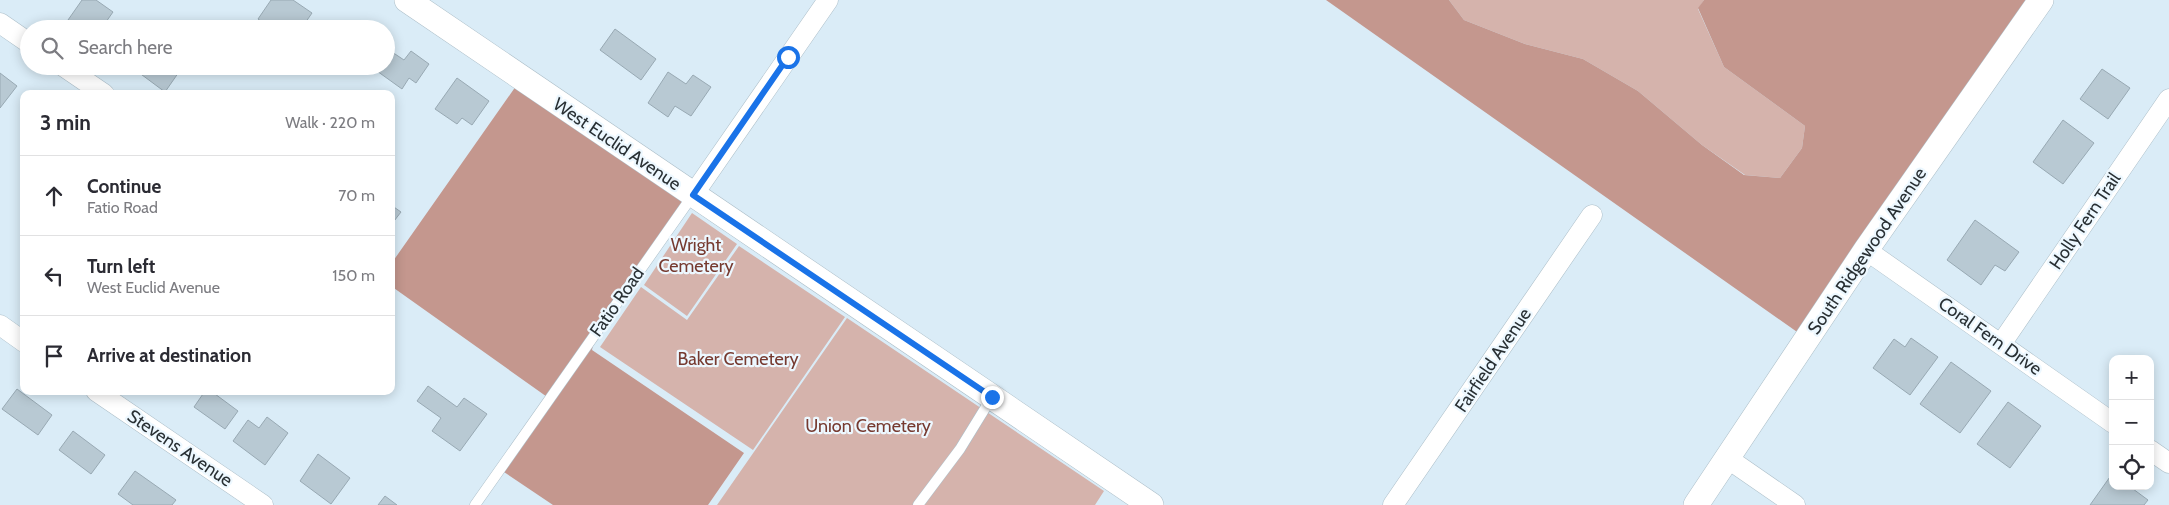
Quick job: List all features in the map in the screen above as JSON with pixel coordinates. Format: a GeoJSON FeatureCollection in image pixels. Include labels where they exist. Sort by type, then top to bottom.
{"type":"FeatureCollection","features":[{"type":"Feature","properties":{"kind":"street","name":"West Euclid Avenue"},"geometry":{"type":"LineString","coordinates":[[407,0],[1151,505]]}},
{"type":"Feature","properties":{"kind":"street","name":"Fatio Road"},"geometry":{"type":"LineString","coordinates":[[693,195],[828,0]]}},
{"type":"Feature","properties":{"kind":"street","name":"South Ridgewood Avenue"},"geometry":{"type":"LineString","coordinates":[[1696,505],[1866,250],[2041,0]]}},
{"type":"Feature","properties":{"kind":"street"},"geometry":{"type":"LineString","coordinates":[[0,23],[20,36]]}},
{"type":"Feature","properties":{"kind":"street"},"geometry":{"type":"LineString","coordinates":[[76,75],[98,90]]}},
{"type":"Feature","properties":{"kind":"street","name":"Holly Fern Trail"},"geometry":{"type":"LineString","coordinates":[[2001,344],[2169,99]]}},
{"type":"Feature","properties":{"kind":"street","name":"Fairfield Avenue"},"geometry":{"type":"LineString","coordinates":[[1394,505],[1592,215]]}},
{"type":"Feature","properties":{"kind":"street","name":"Coral Fern Drive"},"geometry":{"type":"LineString","coordinates":[[1866,250],[2109,420]]}},
{"type":"Feature","properties":{"kind":"street","name":"Stevens Avenue"},"geometry":{"type":"LineString","coordinates":[[102,395],[263,505]]}},
{"type":"Feature","properties":{"kind":"street"},"geometry":{"type":"LineString","coordinates":[[2154,453],[2169,463]]}},
{"type":"Feature","properties":{"kind":"street"},"geometry":{"type":"LineString","coordinates":[[1727,458],[1795,505]]}},
{"type":"Feature","properties":{"kind":"lane","name":"Fatio Road"},"geometry":{"type":"LineString","coordinates":[[475,505],[693,195]]}},
{"type":"Feature","properties":{"kind":"lane"},"geometry":{"type":"LineString","coordinates":[[918,505],[960,449],[992,397]]}},
{"type":"Feature","properties":{"kind":"green space"},"geometry":{"type":"Polygon","coordinates":[[[1449,0],[1704,0],[1698,9],[1724,67],[1805,126],[1802,148],[1780,178],[1745,175],[1702,145],[1638,91],[1583,59],[1525,44],[1464,20],[1449,0]]]}},
{"type":"Feature","properties":{"kind":"green space","name":"Wright Cemetery"},"geometry":{"type":"Polygon","coordinates":[[[692,213],[737,244],[687,316],[644,285],[692,213]]]}},
{"type":"Feature","properties":{"kind":"green space","name":"Baker Cemetery"},"geometry":{"type":"Polygon","coordinates":[[[739,246],[845,317],[753,450],[600,347],[641,287],[687,320],[739,246]]]}},
{"type":"Feature","properties":{"kind":"green space","name":"Union Cemetery"},"geometry":{"type":"Polygon","coordinates":[[[847,318],[1104,491],[1095,505],[717,505],[847,318]]]}},
{"type":"Feature","properties":{"kind":"shaded area"},"geometry":{"type":"Polygon","coordinates":[[[1326,0],[1449,0],[1464,20],[1525,44],[1583,59],[1638,91],[1702,145],[1744,175],[1780,178],[1802,148],[1805,126],[1724,67],[1698,8],[1704,0],[2030,0],[1800,334],[1326,0]]]}},
{"type":"Feature","properties":{"kind":"shaded area"},"geometry":{"type":"Polygon","coordinates":[[[516,86],[691,205],[593,345],[592,350],[744,453],[708,505],[553,505],[498,468],[550,399],[395,289],[395,258],[516,86]]]}},
{"type":"Feature","properties":{"kind":"building"},"geometry":{"type":"Polygon","coordinates":[[[82,0],[96,0],[113,12],[107,20],[68,20],[82,0]]]}},
{"type":"Feature","properties":{"kind":"building"},"geometry":{"type":"Polygon","coordinates":[[[271,0],[293,0],[312,13],[307,20],[258,19],[271,0]]]}},
{"type":"Feature","properties":{"kind":"building"},"geometry":{"type":"Polygon","coordinates":[[[615,29],[656,59],[641,80],[600,50],[615,29]]]}},
{"type":"Feature","properties":{"kind":"building"},"geometry":{"type":"Polygon","coordinates":[[[411,51],[429,64],[416,83],[409,78],[402,89],[383,75],[395,75],[395,54],[404,60],[411,51]]]}},
{"type":"Feature","properties":{"kind":"building"},"geometry":{"type":"Polygon","coordinates":[[[2102,69],[2130,88],[2108,119],[2080,99],[2102,69]]]}},
{"type":"Feature","properties":{"kind":"building"},"geometry":{"type":"Polygon","coordinates":[[[668,72],[686,84],[693,75],[711,87],[691,116],[675,106],[668,117],[648,103],[668,72]]]}},
{"type":"Feature","properties":{"kind":"building"},"geometry":{"type":"Polygon","coordinates":[[[0,73],[17,86],[0,108],[0,73]]]}},
{"type":"Feature","properties":{"kind":"building"},"geometry":{"type":"Polygon","coordinates":[[[142,75],[177,75],[166,90],[162,90],[142,75]]]}},
{"type":"Feature","properties":{"kind":"building"},"geometry":{"type":"Polygon","coordinates":[[[457,78],[489,101],[472,125],[462,118],[457,124],[435,109],[457,78]]]}},
{"type":"Feature","properties":{"kind":"building"},"geometry":{"type":"Polygon","coordinates":[[[2063,120],[2094,143],[2063,184],[2033,162],[2063,120]]]}},
{"type":"Feature","properties":{"kind":"building"},"geometry":{"type":"Polygon","coordinates":[[[395,208],[401,212],[395,220],[395,208]]]}},
{"type":"Feature","properties":{"kind":"building"},"geometry":{"type":"Polygon","coordinates":[[[1975,220],[2019,252],[2005,271],[1995,265],[1981,285],[1947,260],[1975,220]]]}},
{"type":"Feature","properties":{"kind":"building"},"geometry":{"type":"Polygon","coordinates":[[[1911,338],[1938,357],[1910,395],[1873,368],[1894,339],[1905,347],[1911,338]]]}},
{"type":"Feature","properties":{"kind":"building"},"geometry":{"type":"Polygon","coordinates":[[[1951,362],[1991,391],[1960,433],[1920,404],[1951,362]]]}},
{"type":"Feature","properties":{"kind":"building"},"geometry":{"type":"Polygon","coordinates":[[[428,386],[457,407],[464,398],[487,414],[460,451],[432,431],[441,418],[417,401],[428,386]]]}},
{"type":"Feature","properties":{"kind":"building"},"geometry":{"type":"Polygon","coordinates":[[[17,389],[20,391],[20,395],[25,395],[52,415],[38,435],[2,409],[17,389]]]}},
{"type":"Feature","properties":{"kind":"building"},"geometry":{"type":"Polygon","coordinates":[[[202,395],[216,395],[238,411],[225,429],[194,407],[202,395]]]}},
{"type":"Feature","properties":{"kind":"building"},"geometry":{"type":"Polygon","coordinates":[[[2008,402],[2041,426],[2010,468],[1977,444],[2008,402]]]}},
{"type":"Feature","properties":{"kind":"building"},"geometry":{"type":"Polygon","coordinates":[[[267,417],[288,433],[265,465],[233,441],[248,420],[259,428],[267,417]]]}},
{"type":"Feature","properties":{"kind":"building"},"geometry":{"type":"Polygon","coordinates":[[[73,431],[105,455],[91,474],[59,450],[73,431]]]}},
{"type":"Feature","properties":{"kind":"building"},"geometry":{"type":"Polygon","coordinates":[[[318,454],[350,478],[331,504],[300,481],[318,454]]]}},
{"type":"Feature","properties":{"kind":"building"},"geometry":{"type":"Polygon","coordinates":[[[135,471],[176,500],[172,505],[133,505],[118,494],[135,471]]]}},
{"type":"Feature","properties":{"kind":"building"},"geometry":{"type":"Polygon","coordinates":[[[2109,478],[2109,490],[2134,490],[2148,500],[2144,505],[2090,505],[2109,478]]]}},
{"type":"Feature","properties":{"kind":"building"},"geometry":{"type":"Polygon","coordinates":[[[385,496],[397,505],[378,505],[385,496]]]}},
{"type":"Feature","properties":{"kind":"route"},"geometry":{"type":"LineString","coordinates":[[788,57],[693,195],[992,397]]}}]}
